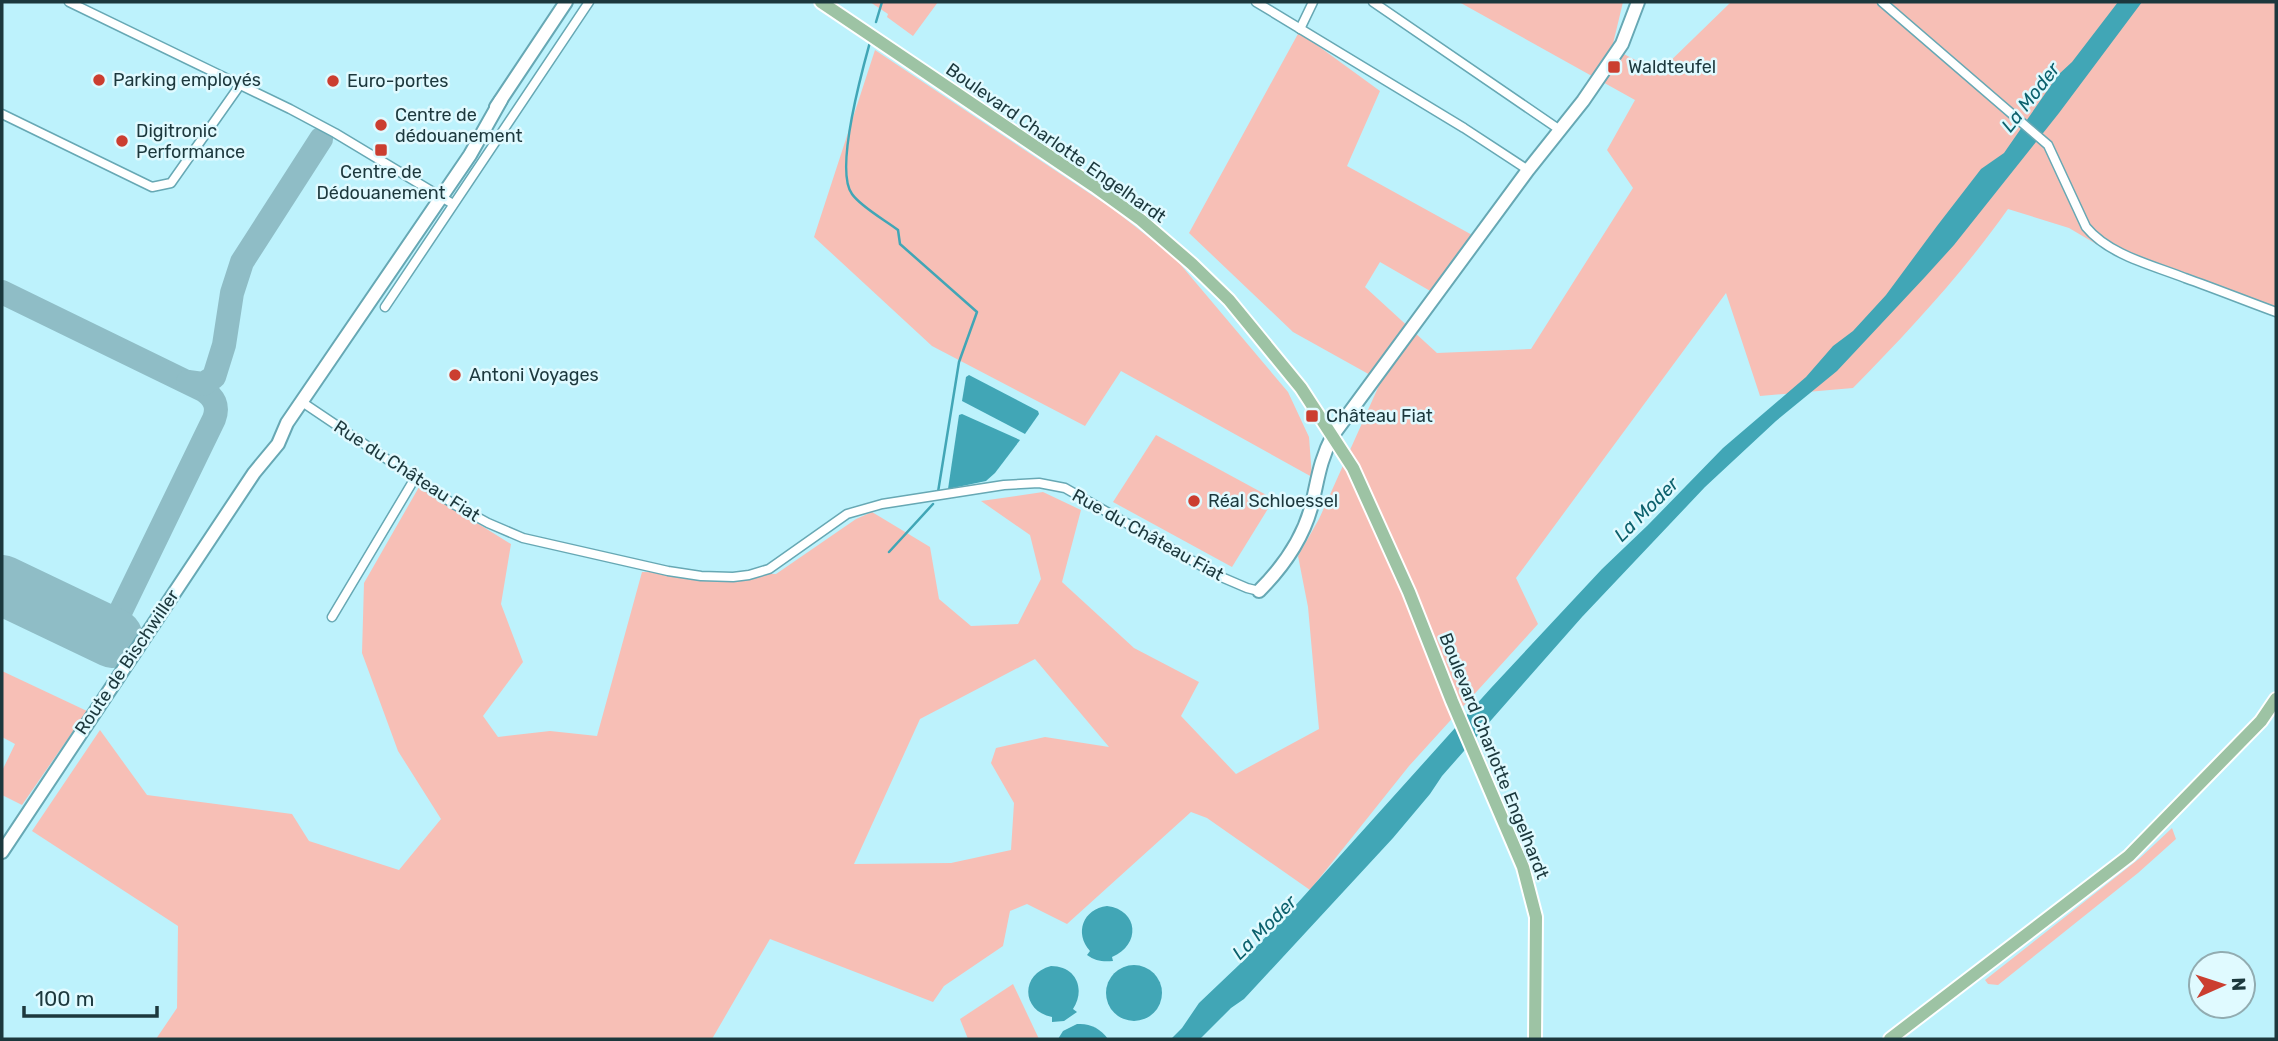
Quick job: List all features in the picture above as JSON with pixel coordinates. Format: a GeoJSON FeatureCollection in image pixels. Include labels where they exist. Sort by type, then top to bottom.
{"type":"FeatureCollection","features":[{"type":"Feature","properties":{"kind":"main road","name":"Boulevard Charlotte Engelhardt"},"geometry":{"type":"LineString","coordinates":[[821,2],[1094,186],[1166,240],[1215,286],[1255,330],[1301,388],[1371,492],[1381,518],[1384,537],[1523,867],[1533,902],[1536,936],[1535,1039]]}},
{"type":"Feature","properties":{"kind":"main road"},"geometry":{"type":"LineString","coordinates":[[1890,1039],[2129,856],[2260,720],[2276,699]]}},
{"type":"Feature","properties":{"kind":"street"},"geometry":{"type":"LineString","coordinates":[[69,2],[334,133],[453,204]]}},
{"type":"Feature","properties":{"kind":"street","name":"Route de Bischwiller"},"geometry":{"type":"LineString","coordinates":[[2,852],[254,473],[270,441],[302,402],[441,196],[465,152],[566,2]]}},
{"type":"Feature","properties":{"kind":"street"},"geometry":{"type":"LineString","coordinates":[[386,307],[589,2]]}},
{"type":"Feature","properties":{"kind":"street"},"geometry":{"type":"LineString","coordinates":[[1256,2],[1464,128],[1528,170]]}},
{"type":"Feature","properties":{"kind":"street"},"geometry":{"type":"LineString","coordinates":[[1300,29],[1313,2]]}},
{"type":"Feature","properties":{"kind":"street"},"geometry":{"type":"LineString","coordinates":[[1373,2],[1560,130]]}},
{"type":"Feature","properties":{"kind":"street","name":"Rue du Château Fiat"},"geometry":{"type":"LineString","coordinates":[[302,402],[488,523],[523,538],[668,571],[701,576],[749,575],[769,569],[847,514],[870,507],[1004,485],[1039,483],[1065,488],[1219,576],[1259,591],[1272,579],[1293,550],[1310,510],[1323,455],[1333,435],[1528,170],[1583,101],[1622,44],[1638,2]]}},
{"type":"Feature","properties":{"kind":"street"},"geometry":{"type":"LineString","coordinates":[[1882,2],[2048,145],[2086,226],[2103,243],[2130,257],[2276,312]]}},
{"type":"Feature","properties":{"kind":"street"},"geometry":{"type":"LineString","coordinates":[[2,114],[152,187],[172,183],[240,85]]}},
{"type":"Feature","properties":{"kind":"street"},"geometry":{"type":"LineString","coordinates":[[332,617],[415,478]]}},
{"type":"Feature","properties":{"kind":"shaded area"},"geometry":{"type":"Polygon","coordinates":[[[870,2],[938,2],[913,36],[870,2]]]}},
{"type":"Feature","properties":{"kind":"shaded area"},"geometry":{"type":"Polygon","coordinates":[[[1459,2],[1623,2],[1612,48],[1659,72],[1731,2],[2276,2],[2276,317],[2108,251],[2069,228],[2008,209],[1934,302],[1853,388],[1760,396],[1726,293],[1516,578],[1538,624],[1409,766],[1310,890],[1207,818],[1191,812],[1067,924],[1027,904],[1010,911],[1003,946],[944,986],[933,1002],[770,939],[712,1039],[156,1039],[177,1008],[178,926],[32,831],[100,730],[147,795],[292,814],[309,841],[399,870],[441,819],[398,751],[362,653],[364,583],[419,487],[511,544],[501,604],[523,662],[483,716],[498,737],[550,731],[597,736],[642,572],[776,574],[856,519],[872,512],[930,547],[939,599],[971,626],[1018,624],[1041,579],[1030,535],[981,501],[1043,492],[1081,510],[1062,582],[1134,648],[1199,682],[1181,716],[1236,774],[1319,729],[1308,607],[1298,556],[1319,519],[1381,381],[1293,332],[1189,233],[1299,32],[1380,91],[1347,166],[1474,236],[1432,292],[1380,262],[1365,287],[1437,353],[1531,349],[1633,188],[1607,150],[1635,100],[1459,2]],[[1035,659],[920,719],[854,864],[951,863],[1011,850],[1014,803],[991,763],[996,748],[1045,737],[1109,747],[1035,659]]]}},
{"type":"Feature","properties":{"kind":"shaded area"},"geometry":{"type":"Polygon","coordinates":[[[875,50],[1113,209],[1175,258],[1288,392],[1309,437],[1312,477],[1121,371],[1085,426],[932,346],[814,237],[875,50]]]}},
{"type":"Feature","properties":{"kind":"shaded area","name":"Réal Schloessel"},"geometry":{"type":"Polygon","coordinates":[[[1156,435],[1274,499],[1232,567],[1113,502],[1156,435]]]}},
{"type":"Feature","properties":{"kind":"shaded area"},"geometry":{"type":"Polygon","coordinates":[[[2,671],[87,711],[22,805],[2,795],[2,771],[15,744],[2,737],[2,671]]]}},
{"type":"Feature","properties":{"kind":"shaded area"},"geometry":{"type":"Polygon","coordinates":[[[2172,828],[2176,839],[2138,873],[1998,985],[1988,984],[1985,980],[2140,858],[2172,828]]]}},
{"type":"Feature","properties":{"kind":"shaded area"},"geometry":{"type":"Polygon","coordinates":[[[1013,984],[1039,1039],[968,1039],[960,1019],[1013,984]]]}},
{"type":"Feature","properties":{"kind":"water"},"geometry":{"type":"Polygon","coordinates":[[[2118,2],[2142,2],[2059,113],[1954,245],[1925,277],[1837,371],[1776,421],[1705,487],[1582,617],[1442,776],[1393,838],[1244,999],[1200,1039],[1171,1039],[1199,1003],[1294,907],[1602,569],[1723,448],[1806,377],[1833,346],[1853,331],[1886,295],[1981,169],[2004,153],[2058,75],[2072,62],[2118,2]]]}},
{"type":"Feature","properties":{"kind":"water"},"geometry":{"type":"Polygon","coordinates":[[[969,375],[1038,411],[1039,414],[1025,434],[962,401],[966,377],[969,375]]]}},
{"type":"Feature","properties":{"kind":"water"},"geometry":{"type":"Polygon","coordinates":[[[959,415],[1020,440],[986,481],[948,489],[959,415]]]}},
{"type":"Feature","properties":{"kind":"water"},"geometry":{"type":"Polygon","coordinates":[[[1107,906],[1125,914],[1132,928],[1128,945],[1112,957],[1113,961],[1096,960],[1087,955],[1090,951],[1085,944],[1082,930],[1092,912],[1107,906]]]}},
{"type":"Feature","properties":{"kind":"water"},"geometry":{"type":"Polygon","coordinates":[[[1134,965],[1145,967],[1154,973],[1160,982],[1160,1004],[1154,1013],[1145,1019],[1134,1021],[1123,1019],[1114,1013],[1108,1004],[1106,993],[1108,982],[1114,973],[1123,967],[1134,965]]]}},
{"type":"Feature","properties":{"kind":"water"},"geometry":{"type":"Polygon","coordinates":[[[1051,966],[1067,970],[1076,980],[1078,987],[1079,994],[1073,1009],[1077,1012],[1064,1021],[1052,1022],[1052,1017],[1034,1008],[1028,992],[1034,976],[1051,966]]]}},
{"type":"Feature","properties":{"kind":"water"},"geometry":{"type":"Polygon","coordinates":[[[1077,1024],[1094,1027],[1108,1039],[1058,1039],[1063,1031],[1077,1024]]]}},
{"type":"Feature","properties":{"kind":"waterway"},"geometry":{"type":"LineString","coordinates":[[876,22],[882,2]]}},
{"type":"Feature","properties":{"kind":"waterway"},"geometry":{"type":"LineString","coordinates":[[870,42],[851,120],[846,164],[847,182],[856,199],[898,230],[900,244],[977,312],[959,362],[938,492]]}},
{"type":"Feature","properties":{"kind":"waterway"},"geometry":{"type":"LineString","coordinates":[[889,552],[933,504]]}},
{"type":"Feature","properties":{"kind":"taxiway"},"geometry":{"type":"LineString","coordinates":[[188,382],[203,384],[214,377],[224,345],[232,293],[242,262],[321,139]]}},
{"type":"Feature","properties":{"kind":"taxiway"},"geometry":{"type":"LineString","coordinates":[[2,292],[203,390],[216,406],[214,419],[114,625],[106,629],[92,628]]}},
{"type":"Feature","properties":{"kind":"runway"},"geometry":{"type":"LineString","coordinates":[[2,585],[113,638]]}},
{"type":"Feature","properties":{"kind":"place","name":"Waldteufel"},"geometry":{"type":"Point","coordinates":[1614,67]}},
{"type":"Feature","properties":{"kind":"place","name":"Parking employés"},"geometry":{"type":"Point","coordinates":[99,80]}},
{"type":"Feature","properties":{"kind":"place","name":"Euro-portes"},"geometry":{"type":"Point","coordinates":[333,81]}},
{"type":"Feature","properties":{"kind":"place","name":"Centre de dédouanement"},"geometry":{"type":"Point","coordinates":[381,125]}},
{"type":"Feature","properties":{"kind":"place","name":"Digitronic Performance"},"geometry":{"type":"Point","coordinates":[122,141]}},
{"type":"Feature","properties":{"kind":"place","name":"Centre de Dédouanement"},"geometry":{"type":"Point","coordinates":[381,150]}},
{"type":"Feature","properties":{"kind":"place","name":"Antoni Voyages"},"geometry":{"type":"Point","coordinates":[455,375]}},
{"type":"Feature","properties":{"kind":"place","name":"Château Fiat"},"geometry":{"type":"Point","coordinates":[1312,416]}},
{"type":"Feature","properties":{"kind":"place","name":"Réal Schloessel"},"geometry":{"type":"Point","coordinates":[1194,501]}},
{"type":"Feature","properties":{"kind":"water label","name":"La Moder"},"geometry":{"type":"Point","coordinates":[2030,97]}},
{"type":"Feature","properties":{"kind":"water label","name":"La Moder"},"geometry":{"type":"Point","coordinates":[1646,509]}},
{"type":"Feature","properties":{"kind":"water label","name":"La Moder"},"geometry":{"type":"Point","coordinates":[1264,927]}}]}
